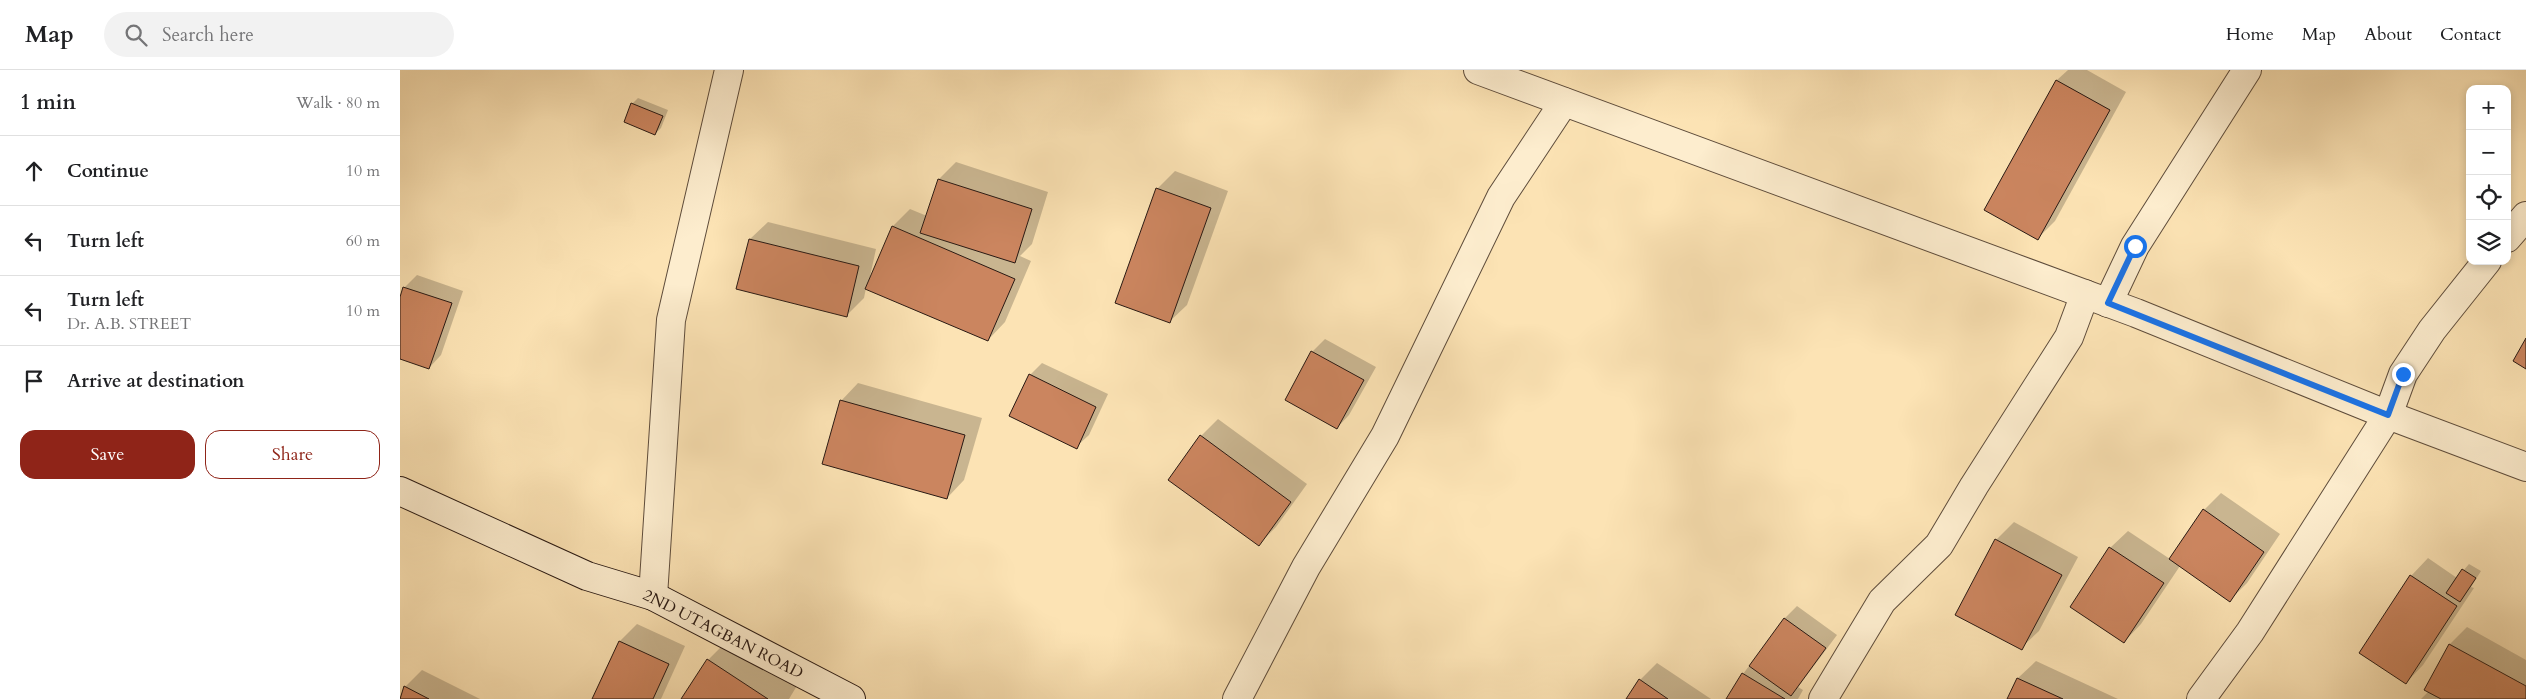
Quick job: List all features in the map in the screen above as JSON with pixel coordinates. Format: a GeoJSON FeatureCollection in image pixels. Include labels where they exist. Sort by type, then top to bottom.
{"type":"FeatureCollection","features":[{"type":"Feature","properties":{"kind":"street"},"geometry":{"type":"LineString","coordinates":[[653,596],[671,320],[729,70]]}},
{"type":"Feature","properties":{"kind":"street"},"geometry":{"type":"LineString","coordinates":[[1478,70],[2096,298],[2388,415],[2526,467]]}},
{"type":"Feature","properties":{"kind":"street"},"geometry":{"type":"LineString","coordinates":[[1823,699],[1882,601],[1939,545],[1974,486],[2069,337],[2135,246],[2247,70]]}},
{"type":"Feature","properties":{"kind":"street"},"geometry":{"type":"LineString","coordinates":[[1237,699],[1306,567],[1386,436],[1500,197],[1564,102]]}},
{"type":"Feature","properties":{"kind":"street"},"geometry":{"type":"LineString","coordinates":[[2511,233],[2526,216]]}},
{"type":"Feature","properties":{"kind":"street"},"geometry":{"type":"LineString","coordinates":[[2201,699],[2250,632],[2388,415],[2403,374],[2432,330],[2484,265]]}},
{"type":"Feature","properties":{"kind":"street","name":"2ND UTAGBAN ROAD"},"geometry":{"type":"LineString","coordinates":[[400,491],[587,576],[653,596],[851,699]]}},
{"type":"Feature","properties":{"kind":"building"},"geometry":{"type":"Polygon","coordinates":[[[2056,80],[2110,110],[2038,240],[1984,210],[2056,80]]]}},
{"type":"Feature","properties":{"kind":"building"},"geometry":{"type":"Polygon","coordinates":[[[631,103],[663,116],[655,135],[624,122],[631,103]]]}},
{"type":"Feature","properties":{"kind":"building"},"geometry":{"type":"Polygon","coordinates":[[[938,179],[1032,209],[1015,263],[920,233],[938,179]]]}},
{"type":"Feature","properties":{"kind":"building"},"geometry":{"type":"Polygon","coordinates":[[[1156,188],[1211,208],[1170,323],[1115,303],[1156,188]]]}},
{"type":"Feature","properties":{"kind":"building"},"geometry":{"type":"Polygon","coordinates":[[[892,226],[1015,279],[988,341],[865,289],[892,226]]]}},
{"type":"Feature","properties":{"kind":"building"},"geometry":{"type":"Polygon","coordinates":[[[749,239],[859,266],[847,317],[736,289],[749,239]]]}},
{"type":"Feature","properties":{"kind":"building"},"geometry":{"type":"Polygon","coordinates":[[[403,287],[452,303],[429,369],[400,359],[400,297],[403,287]]]}},
{"type":"Feature","properties":{"kind":"building"},"geometry":{"type":"Polygon","coordinates":[[[2526,338],[2526,369],[2513,361],[2526,338]]]}},
{"type":"Feature","properties":{"kind":"building"},"geometry":{"type":"Polygon","coordinates":[[[1311,351],[1364,380],[1337,429],[1285,400],[1311,351]]]}},
{"type":"Feature","properties":{"kind":"building"},"geometry":{"type":"Polygon","coordinates":[[[1029,374],[1096,407],[1077,449],[1009,416],[1029,374]]]}},
{"type":"Feature","properties":{"kind":"building"},"geometry":{"type":"Polygon","coordinates":[[[840,400],[965,435],[947,499],[822,464],[840,400]]]}},
{"type":"Feature","properties":{"kind":"building"},"geometry":{"type":"Polygon","coordinates":[[[1200,435],[1291,502],[1259,546],[1168,480],[1200,435]]]}},
{"type":"Feature","properties":{"kind":"building"},"geometry":{"type":"Polygon","coordinates":[[[2203,509],[2264,552],[2230,602],[2169,559],[2203,509]]]}},
{"type":"Feature","properties":{"kind":"building"},"geometry":{"type":"Polygon","coordinates":[[[1995,539],[2062,575],[2022,650],[1955,615],[1995,539]]]}},
{"type":"Feature","properties":{"kind":"building"},"geometry":{"type":"Polygon","coordinates":[[[2109,547],[2164,583],[2124,643],[2070,607],[2109,547]]]}},
{"type":"Feature","properties":{"kind":"building"},"geometry":{"type":"Polygon","coordinates":[[[2462,569],[2476,578],[2460,602],[2446,593],[2462,569]]]}},
{"type":"Feature","properties":{"kind":"building"},"geometry":{"type":"Polygon","coordinates":[[[2410,575],[2457,606],[2406,684],[2359,653],[2410,575]]]}},
{"type":"Feature","properties":{"kind":"building"},"geometry":{"type":"Polygon","coordinates":[[[1784,618],[1826,648],[1791,696],[1749,666],[1784,618]]]}},
{"type":"Feature","properties":{"kind":"building"},"geometry":{"type":"Polygon","coordinates":[[[619,641],[669,664],[653,699],[592,699],[619,641]]]}},
{"type":"Feature","properties":{"kind":"building"},"geometry":{"type":"Polygon","coordinates":[[[2449,644],[2526,686],[2526,699],[2441,699],[2424,690],[2449,644]]]}},
{"type":"Feature","properties":{"kind":"building"},"geometry":{"type":"Polygon","coordinates":[[[707,659],[768,699],[681,699],[707,659]]]}},
{"type":"Feature","properties":{"kind":"building"},"geometry":{"type":"Polygon","coordinates":[[[1742,673],[1785,699],[1726,699],[1742,673]]]}},
{"type":"Feature","properties":{"kind":"building"},"geometry":{"type":"Polygon","coordinates":[[[2017,678],[2063,699],[2007,699],[2017,678]]]}},
{"type":"Feature","properties":{"kind":"building"},"geometry":{"type":"Polygon","coordinates":[[[1639,679],[1668,699],[1626,699],[1639,679]]]}},
{"type":"Feature","properties":{"kind":"building"},"geometry":{"type":"Polygon","coordinates":[[[404,686],[429,699],[400,699],[404,686]]]}},
{"type":"Feature","properties":{"kind":"route"},"geometry":{"type":"LineString","coordinates":[[2135,246],[2108,303],[2388,415],[2403,374]]}}]}
